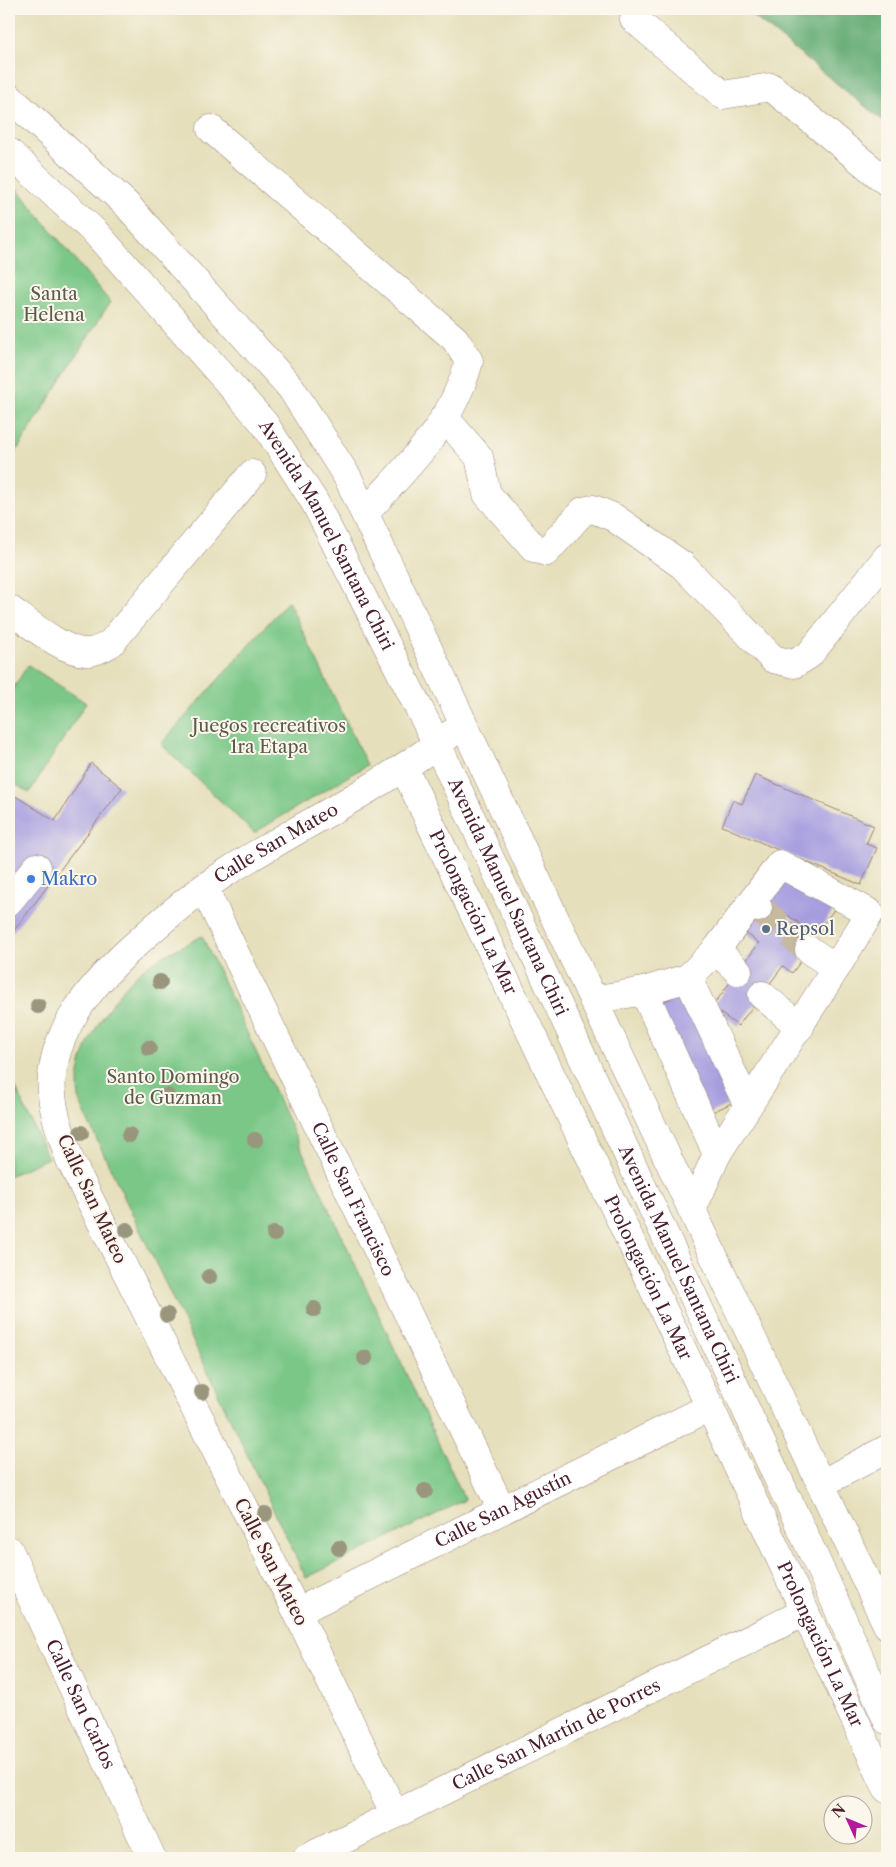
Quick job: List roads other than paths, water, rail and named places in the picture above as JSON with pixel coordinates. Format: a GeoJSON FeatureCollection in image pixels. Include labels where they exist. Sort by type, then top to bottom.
{"type":"FeatureCollection","features":[{"type":"Feature","properties":{"kind":"street"},"geometry":{"type":"LineString","coordinates":[[634,19],[724,94],[771,87],[887,182]]}},
{"type":"Feature","properties":{"kind":"street","name":"Avenida Manuel Santana Chiri"},"geometry":{"type":"LineString","coordinates":[[9,97],[126,204],[291,388],[348,478],[887,1625]]}},
{"type":"Feature","properties":{"kind":"street"},"geometry":{"type":"LineString","coordinates":[[211,129],[455,338],[469,360],[463,386],[429,443],[365,513]]}},
{"type":"Feature","properties":{"kind":"street","name":"Avenida Manuel Santana Chiri"},"geometry":{"type":"LineString","coordinates":[[9,152],[96,233],[264,423],[314,501],[437,744],[833,1597],[887,1720]]}},
{"type":"Feature","properties":{"kind":"street"},"geometry":{"type":"LineString","coordinates":[[444,417],[479,457],[487,494],[534,548],[546,552],[583,511],[593,509],[612,517],[682,565],[774,659],[794,664],[809,655],[887,557]]}},
{"type":"Feature","properties":{"kind":"street"},"geometry":{"type":"LineString","coordinates":[[9,609],[67,647],[90,652],[111,643],[252,474]]}},
{"type":"Feature","properties":{"kind":"street","name":"Calle San Mateo"},"geometry":{"type":"LineString","coordinates":[[395,1815],[296,1612],[70,1160],[52,1099],[52,1076],[60,1045],[70,1019],[111,968],[151,929],[229,870],[404,768],[463,724]]}},
{"type":"Feature","properties":{"kind":"street","name":"Prolongación La Mar"},"geometry":{"type":"LineString","coordinates":[[404,768],[710,1407],[887,1789]]}},
{"type":"Feature","properties":{"kind":"street"},"geometry":{"type":"LineString","coordinates":[[593,1000],[644,990],[688,978],[755,906],[780,864],[870,913],[800,1027],[717,1154],[692,1210]]}},
{"type":"Feature","properties":{"kind":"street"},"geometry":{"type":"LineString","coordinates":[[9,901],[37,867]]}},
{"type":"Feature","properties":{"kind":"street","name":"Calle San Francisco"},"geometry":{"type":"LineString","coordinates":[[204,888],[502,1510]]}},
{"type":"Feature","properties":{"kind":"street"},"geometry":{"type":"LineString","coordinates":[[716,950],[738,971]]}},
{"type":"Feature","properties":{"kind":"street"},"geometry":{"type":"LineString","coordinates":[[809,950],[836,968]]}},
{"type":"Feature","properties":{"kind":"street"},"geometry":{"type":"LineString","coordinates":[[688,978],[748,1106]]}},
{"type":"Feature","properties":{"kind":"street"},"geometry":{"type":"LineString","coordinates":[[644,990],[717,1154]]}},
{"type":"Feature","properties":{"kind":"street"},"geometry":{"type":"LineString","coordinates":[[762,995],[800,1027]]}},
{"type":"Feature","properties":{"kind":"street","name":"Calle San Agustín"},"geometry":{"type":"LineString","coordinates":[[296,1612],[710,1407]]}},
{"type":"Feature","properties":{"kind":"street"},"geometry":{"type":"LineString","coordinates":[[821,1484],[887,1449]]}},
{"type":"Feature","properties":{"kind":"street","name":"Calle San Carlos"},"geometry":{"type":"LineString","coordinates":[[9,1550],[152,1858]]}},
{"type":"Feature","properties":{"kind":"street","name":"Calle San Martín de Porres"},"geometry":{"type":"LineString","coordinates":[[307,1858],[805,1612]]}},
{"type":"Feature","properties":{"kind":"tunnel"},"geometry":{"type":"LineString","coordinates":[[758,908],[809,950]]}},
{"type":"Feature","properties":{"kind":"place","name":"Makro"},"geometry":{"type":"Point","coordinates":[31,879]}},
{"type":"Feature","properties":{"kind":"place","name":"Repsol"},"geometry":{"type":"Point","coordinates":[766,929]}},
{"type":"Feature","properties":{"kind":"park label","name":"Santa Helena"},"geometry":{"type":"Point","coordinates":[54,304]}},
{"type":"Feature","properties":{"kind":"park label","name":"Juegos recreativos 1ra Etapa"},"geometry":{"type":"Point","coordinates":[269,736]}},
{"type":"Feature","properties":{"kind":"park label","name":"Santo Domingo de Guzman"},"geometry":{"type":"Point","coordinates":[173,1087]}}]}
